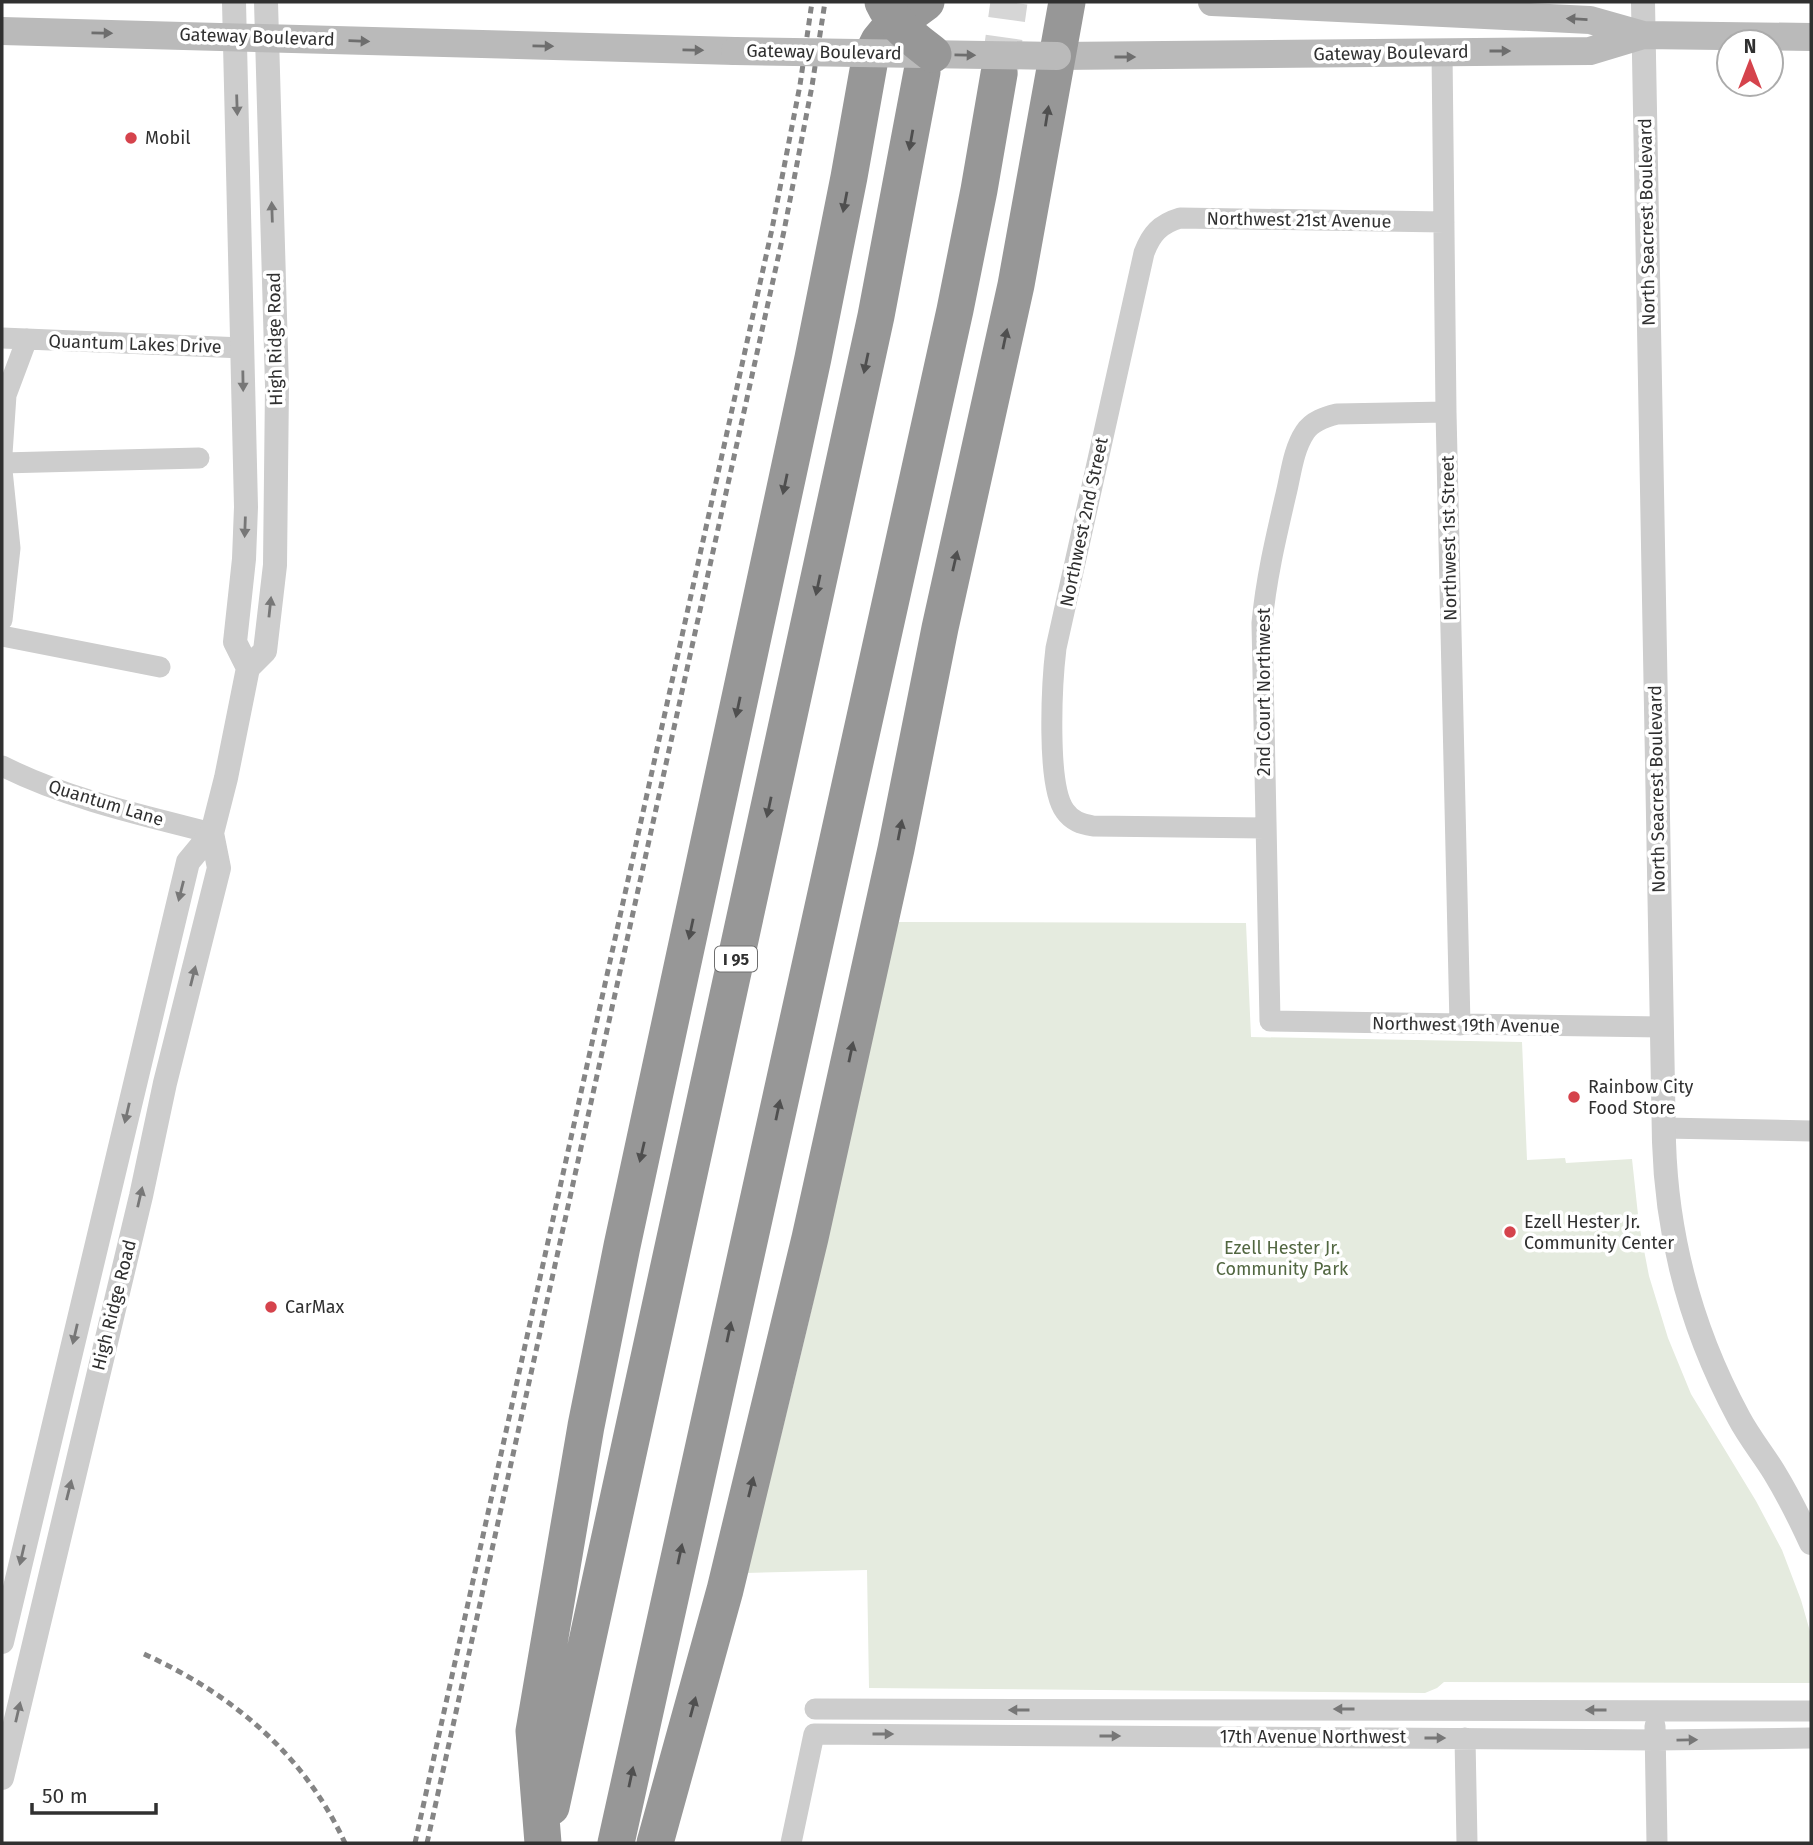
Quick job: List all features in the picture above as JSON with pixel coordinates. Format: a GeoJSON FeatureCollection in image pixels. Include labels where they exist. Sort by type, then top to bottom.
{"type":"FeatureCollection","features":[{"type":"Feature","properties":{"kind":"highway"},"geometry":{"type":"LineString","coordinates":[[655,1843],[725,1590],[804,1264],[1016,285],[1067,2]]}},
{"type":"Feature","properties":{"kind":"highway"},"geometry":{"type":"LineString","coordinates":[[543,1843],[534,1731],[586,1426],[813,358],[872,53],[902,9],[927,63]]}},
{"type":"Feature","properties":{"kind":"highway","name":"I 95"},"geometry":{"type":"LineString","coordinates":[[543,1843],[876,316],[927,63]]}},
{"type":"Feature","properties":{"kind":"highway"},"geometry":{"type":"LineString","coordinates":[[616,1843],[952,322],[999,74]]}},
{"type":"Feature","properties":{"kind":"main road","name":"Gateway Boulevard"},"geometry":{"type":"LineString","coordinates":[[1212,2],[1439,7],[1590,20],[1643,35],[1811,37]]}},
{"type":"Feature","properties":{"kind":"main road","name":"Gateway Boulevard"},"geometry":{"type":"LineString","coordinates":[[2,31],[872,53],[927,63],[1056,56],[1590,51],[1643,35]]}},
{"type":"Feature","properties":{"kind":"street","name":"High Ridge Road"},"geometry":{"type":"LineString","coordinates":[[234,2],[245,459],[244,559],[235,642],[248,668]]}},
{"type":"Feature","properties":{"kind":"street","name":"High Ridge Road"},"geometry":{"type":"LineString","coordinates":[[2,1642],[188,862],[212,833],[248,668],[265,650],[275,565],[277,460],[266,2]]}},
{"type":"Feature","properties":{"kind":"street","name":"North Seacrest Boulevard"},"geometry":{"type":"LineString","coordinates":[[1643,2],[1664,1128],[1669,1215],[1678,1260],[1701,1338],[1719,1381],[1741,1422],[1775,1474],[1811,1543]]}},
{"type":"Feature","properties":{"kind":"street","name":"Northwest 1st Street"},"geometry":{"type":"LineString","coordinates":[[1442,51],[1446,412],[1460,1025]]}},
{"type":"Feature","properties":{"kind":"street","name":"Northwest 21st Avenue"},"geometry":{"type":"LineString","coordinates":[[1157,229],[1180,218],[1444,222]]}},
{"type":"Feature","properties":{"kind":"street","name":"Northwest 2nd Street"},"geometry":{"type":"LineString","coordinates":[[1157,229],[1149,239],[1144,253],[1056,648],[1053,673],[1055,779],[1058,797],[1070,818],[1093,826],[1265,828]]}},
{"type":"Feature","properties":{"kind":"street","name":"Quantum Lakes Drive"},"geometry":{"type":"LineString","coordinates":[[2,338],[243,348]]}},
{"type":"Feature","properties":{"kind":"street","name":"Quantum Lakes Drive"},"geometry":{"type":"LineString","coordinates":[[2,454],[6,395],[27,339]]}},
{"type":"Feature","properties":{"kind":"street","name":"2nd Court Northwest"},"geometry":{"type":"LineString","coordinates":[[1270,1021],[1265,828],[1264,603],[1275,542],[1300,442],[1305,430],[1326,416],[1446,412]]}},
{"type":"Feature","properties":{"kind":"street"},"geometry":{"type":"LineString","coordinates":[[2,463],[199,458]]}},
{"type":"Feature","properties":{"kind":"street"},"geometry":{"type":"LineString","coordinates":[[245,459],[277,460]]}},
{"type":"Feature","properties":{"kind":"street"},"geometry":{"type":"LineString","coordinates":[[2,470],[6,548],[2,620]]}},
{"type":"Feature","properties":{"kind":"street"},"geometry":{"type":"LineString","coordinates":[[2,636],[160,667]]}},
{"type":"Feature","properties":{"kind":"street","name":"Quantum Lane"},"geometry":{"type":"LineString","coordinates":[[2,766],[60,791],[110,807],[212,833]]}},
{"type":"Feature","properties":{"kind":"street","name":"High Ridge Road"},"geometry":{"type":"LineString","coordinates":[[2,1778],[136,1216],[165,1083],[219,868],[212,833]]}},
{"type":"Feature","properties":{"kind":"street","name":"Northwest 19th Avenue"},"geometry":{"type":"LineString","coordinates":[[1270,1021],[1662,1027]]}},
{"type":"Feature","properties":{"kind":"street"},"geometry":{"type":"LineString","coordinates":[[136,1075],[165,1083]]}},
{"type":"Feature","properties":{"kind":"street"},"geometry":{"type":"LineString","coordinates":[[1664,1128],[1811,1131]]}},
{"type":"Feature","properties":{"kind":"street"},"geometry":{"type":"LineString","coordinates":[[15,1586],[46,1593]]}},
{"type":"Feature","properties":{"kind":"street","name":"17th Avenue Northwest"},"geometry":{"type":"LineString","coordinates":[[815,1709],[1811,1711]]}},
{"type":"Feature","properties":{"kind":"street"},"geometry":{"type":"LineString","coordinates":[[1655,1710],[1657,1843]]}},
{"type":"Feature","properties":{"kind":"street","name":"17th Avenue Northwest"},"geometry":{"type":"LineString","coordinates":[[791,1843],[814,1734],[1656,1740],[1811,1738]]}},
{"type":"Feature","properties":{"kind":"street"},"geometry":{"type":"LineString","coordinates":[[1465,1738],[1467,1843]]}},
{"type":"Feature","properties":{"kind":"green space","name":"Ezell Hester Jr. Community Park"},"geometry":{"type":"Polygon","coordinates":[[[895,922],[1246,923],[1251,1037],[1522,1042],[1527,1160],[1565,1158],[1566,1163],[1632,1159],[1639,1224],[1649,1276],[1668,1338],[1691,1394],[1756,1501],[1782,1550],[1811,1635],[1811,1683],[1444,1682],[1425,1693],[869,1688],[867,1570],[745,1573],[826,1248],[895,922]]]}},
{"type":"Feature","properties":{"kind":"tunnel"},"geometry":{"type":"LineString","coordinates":[[999,74],[1009,2]]}},
{"type":"Feature","properties":{"kind":"railway"},"geometry":{"type":"LineString","coordinates":[[415,1843],[772,229],[800,85],[812,2]]}},
{"type":"Feature","properties":{"kind":"railway"},"geometry":{"type":"LineString","coordinates":[[427,1843],[784,231],[825,2]]}},
{"type":"Feature","properties":{"kind":"railway"},"geometry":{"type":"LineString","coordinates":[[144,1654],[207,1688],[262,1730],[309,1782],[345,1843]]}},
{"type":"Feature","properties":{"kind":"place","name":"Mobil"},"geometry":{"type":"Point","coordinates":[131,138]}},
{"type":"Feature","properties":{"kind":"place","name":"Rainbow City Food Store"},"geometry":{"type":"Point","coordinates":[1574,1097]}},
{"type":"Feature","properties":{"kind":"place","name":"Ezell Hester Jr. Community Center"},"geometry":{"type":"Point","coordinates":[1510,1232]}},
{"type":"Feature","properties":{"kind":"place","name":"CarMax"},"geometry":{"type":"Point","coordinates":[271,1307]}}]}
